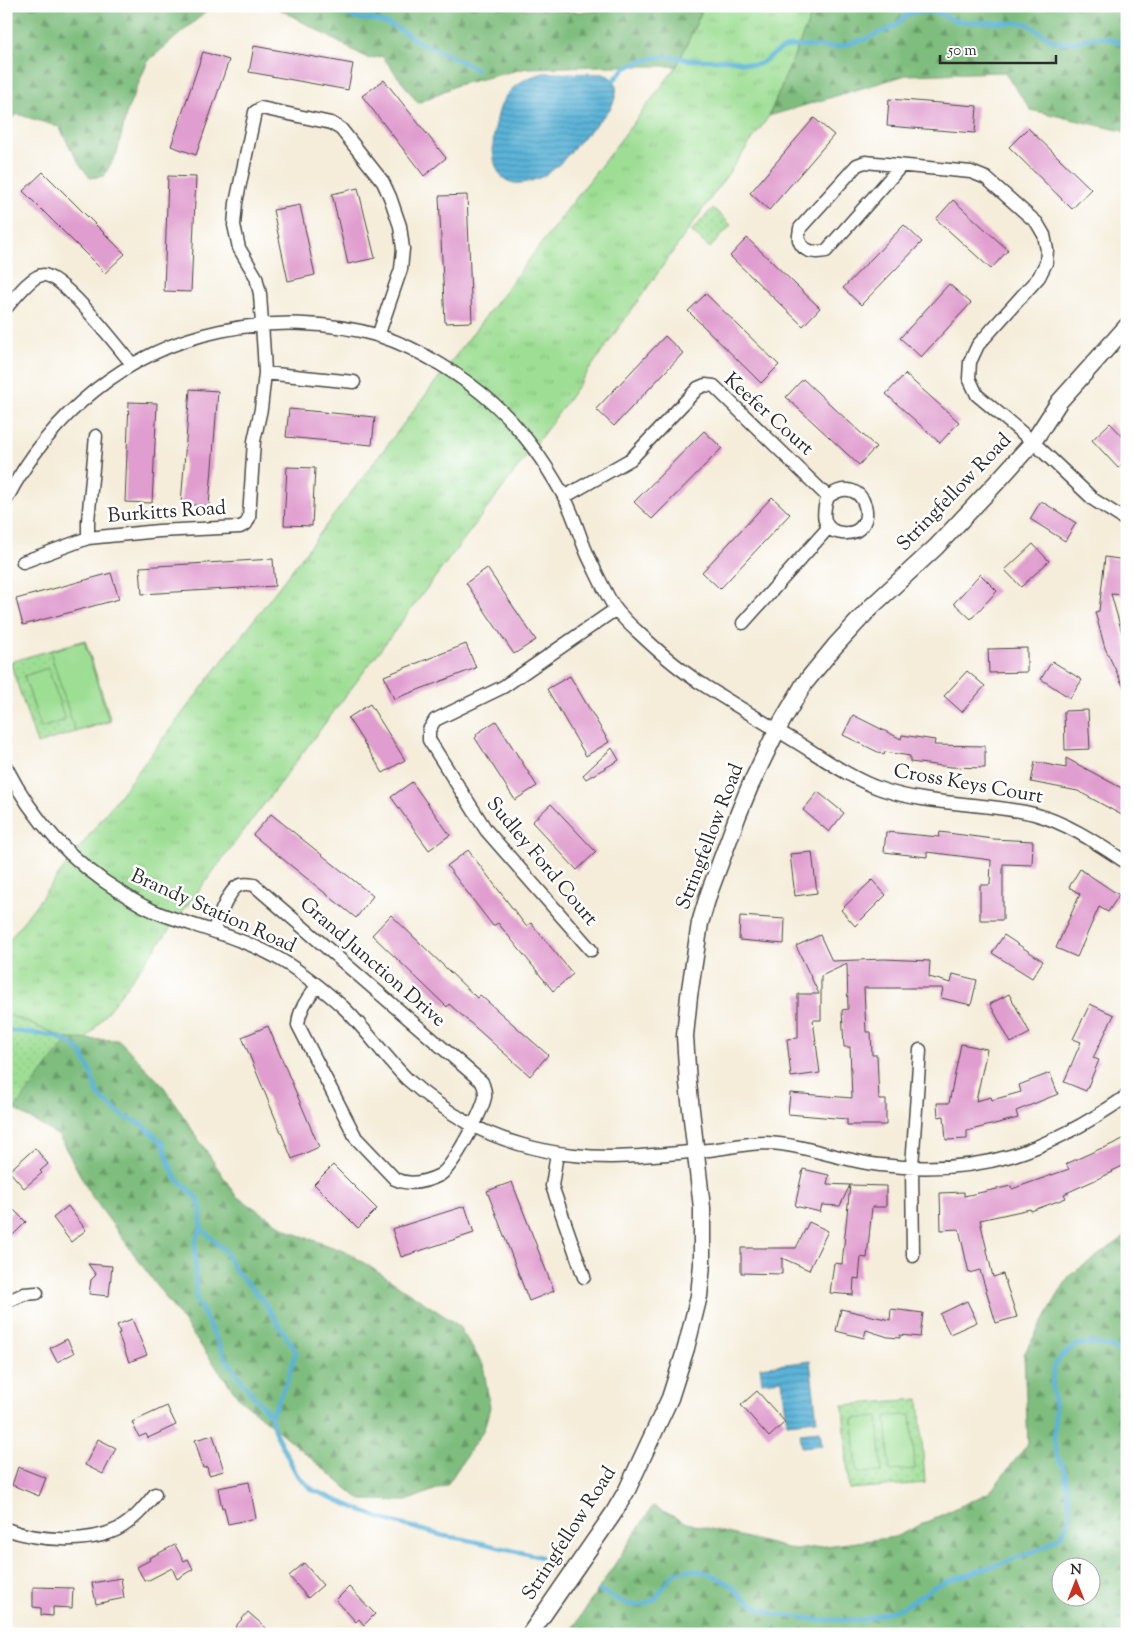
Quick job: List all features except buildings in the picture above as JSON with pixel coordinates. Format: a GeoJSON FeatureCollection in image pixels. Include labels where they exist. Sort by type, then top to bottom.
{"type":"FeatureCollection","features":[{"type":"Feature","properties":{"kind":"main road","name":"Stringfellow Road"},"geometry":{"type":"LineString","coordinates":[[530,1634],[613,1514],[627,1490],[670,1398],[686,1348],[699,1296],[702,1264],[702,1216],[685,1036],[700,923],[738,815],[777,730],[804,684],[835,646],[871,608],[936,547],[997,482],[1033,442],[1059,402],[1127,326]]}},
{"type":"Feature","properties":{"kind":"street","name":"Burkitts Road"},"geometry":{"type":"LineString","coordinates":[[23,562],[88,538],[159,531],[240,527],[246,524],[249,518],[254,441],[262,409],[265,373],[260,294],[256,277],[239,248],[234,225],[236,203],[255,112],[261,108],[331,123],[341,129],[383,182],[400,226],[403,249],[401,269],[378,336]]}},
{"type":"Feature","properties":{"kind":"street"},"geometry":{"type":"LineString","coordinates":[[901,166],[826,251],[815,253],[804,248],[799,239],[800,228],[856,165],[865,162],[971,172],[986,178],[1036,223],[1044,235],[1047,250],[1046,263],[1039,276],[978,345],[970,362],[969,378],[976,395],[1033,442],[1094,500],[1127,521]]}},
{"type":"Feature","properties":{"kind":"street"},"geometry":{"type":"LineString","coordinates":[[6,308],[34,278],[43,274],[53,277],[96,318],[132,364]]}},
{"type":"Feature","properties":{"kind":"street"},"geometry":{"type":"LineString","coordinates":[[6,500],[20,474],[45,439],[90,393],[132,364],[164,348],[206,334],[262,324],[323,326],[378,336],[397,342],[438,363],[470,384],[495,404],[511,420],[530,444],[564,497],[588,555],[616,609],[661,654],[676,666],[777,730]]}},
{"type":"Feature","properties":{"kind":"street"},"geometry":{"type":"LineString","coordinates":[[265,373],[354,382]]}},
{"type":"Feature","properties":{"kind":"street","name":"Keefer Court"},"geometry":{"type":"LineString","coordinates":[[564,497],[631,459],[698,388],[705,385],[714,386],[828,497]]}},
{"type":"Feature","properties":{"kind":"street","name":"Burkitts Road"},"geometry":{"type":"LineString","coordinates":[[88,538],[96,436]]}},
{"type":"Feature","properties":{"kind":"street"},"geometry":{"type":"LineString","coordinates":[[846,489],[856,493],[864,500],[867,509],[866,519],[860,527],[851,532],[840,533],[829,527],[824,518],[824,507],[828,497],[837,490],[846,489]]}},
{"type":"Feature","properties":{"kind":"street"},"geometry":{"type":"LineString","coordinates":[[743,623],[829,527]]}},
{"type":"Feature","properties":{"kind":"street","name":"Sudley Ford Court"},"geometry":{"type":"LineString","coordinates":[[591,950],[486,830],[429,740],[429,730],[435,720],[504,687],[616,609]]}},
{"type":"Feature","properties":{"kind":"street","name":"Cross Keys Court"},"geometry":{"type":"LineString","coordinates":[[777,730],[843,771],[880,788],[908,795],[985,805],[1036,815],[1052,820],[1092,840],[1127,863]]}},
{"type":"Feature","properties":{"kind":"street","name":"Brandy Station Road"},"geometry":{"type":"LineString","coordinates":[[6,767],[28,805],[45,827],[85,868],[108,885],[155,912],[258,948],[279,959],[344,1008],[406,1078],[443,1108],[473,1126],[499,1137],[539,1149],[572,1155],[604,1157],[696,1151],[763,1143],[795,1146],[880,1165],[939,1167],[970,1165],[1021,1154],[1052,1141],[1081,1126],[1127,1096]]}},
{"type":"Feature","properties":{"kind":"street","name":"Grand Junction Drive"},"geometry":{"type":"LineString","coordinates":[[213,931],[232,892],[238,886],[254,885],[482,1082],[486,1091],[485,1099],[473,1126],[450,1165],[441,1174],[414,1184],[404,1183],[395,1179],[356,1138],[298,1025],[304,1004],[317,986]]}},
{"type":"Feature","properties":{"kind":"street"},"geometry":{"type":"LineString","coordinates":[[912,1256],[912,1166],[920,1050]]}},
{"type":"Feature","properties":{"kind":"street"},"geometry":{"type":"LineString","coordinates":[[557,1152],[552,1186],[584,1277]]}},
{"type":"Feature","properties":{"kind":"street"},"geometry":{"type":"LineString","coordinates":[[6,1302],[24,1294],[37,1293]]}},
{"type":"Feature","properties":{"kind":"street"},"geometry":{"type":"LineString","coordinates":[[6,1529],[42,1538],[72,1539],[102,1534],[117,1529],[128,1522],[142,1510],[154,1494]]}},
{"type":"Feature","properties":{"kind":"green space"},"geometry":{"type":"Polygon","coordinates":[[[6,6],[226,6],[208,10],[148,61],[127,111],[117,153],[104,176],[90,178],[79,163],[59,127],[17,114],[6,123],[6,6]]]}},
{"type":"Feature","properties":{"kind":"green space"},"geometry":{"type":"Polygon","coordinates":[[[274,6],[515,6],[525,9],[583,12],[648,6],[704,6],[677,66],[527,68],[457,85],[418,103],[382,56],[369,59],[274,6]]]}},
{"type":"Feature","properties":{"kind":"green space"},"geometry":{"type":"Polygon","coordinates":[[[704,6],[815,6],[769,116],[550,425],[86,1040],[68,1039],[6,1014],[6,944],[677,66],[704,6]]]}},
{"type":"Feature","properties":{"kind":"green space"},"geometry":{"type":"Polygon","coordinates":[[[815,6],[1127,6],[1127,132],[1031,110],[1004,72],[906,75],[769,116],[815,6]]]}},
{"type":"Feature","properties":{"kind":"green space"},"geometry":{"type":"Polygon","coordinates":[[[713,208],[731,225],[710,248],[691,231],[713,208]]]}},
{"type":"Feature","properties":{"kind":"green space"},"geometry":{"type":"Polygon","coordinates":[[[85,640],[111,721],[37,744],[10,662],[85,640]]]}},
{"type":"Feature","properties":{"kind":"green space"},"geometry":{"type":"Polygon","coordinates":[[[84,641],[109,721],[75,731],[50,651],[84,641]]]}},
{"type":"Feature","properties":{"kind":"green space"},"geometry":{"type":"Polygon","coordinates":[[[48,668],[65,720],[41,728],[24,676],[48,668]]]}},
{"type":"Feature","properties":{"kind":"green space"},"geometry":{"type":"Polygon","coordinates":[[[6,1014],[68,1039],[6,1120],[6,1014]]]}},
{"type":"Feature","properties":{"kind":"green space"},"geometry":{"type":"Polygon","coordinates":[[[68,1039],[119,1040],[164,1087],[236,1196],[291,1232],[349,1253],[458,1325],[483,1365],[490,1407],[484,1429],[447,1485],[406,1501],[361,1500],[239,1398],[91,1195],[59,1136],[12,1108],[68,1039]]]}},
{"type":"Feature","properties":{"kind":"green space"},"geometry":{"type":"Polygon","coordinates":[[[1127,1235],[1127,1634],[569,1634],[653,1506],[687,1523],[795,1550],[895,1537],[990,1492],[1028,1444],[1024,1354],[1069,1276],[1127,1235]]]}},
{"type":"Feature","properties":{"kind":"green space"},"geometry":{"type":"Polygon","coordinates":[[[919,1399],[925,1483],[849,1489],[843,1405],[919,1399]]]}},
{"type":"Feature","properties":{"kind":"green space"},"geometry":{"type":"Polygon","coordinates":[[[911,1415],[915,1469],[890,1471],[886,1416],[911,1415]]]}},
{"type":"Feature","properties":{"kind":"green space"},"geometry":{"type":"Polygon","coordinates":[[[878,1417],[882,1472],[857,1473],[853,1419],[878,1417]]]}},
{"type":"Feature","properties":{"kind":"water"},"geometry":{"type":"Polygon","coordinates":[[[544,73],[603,74],[609,76],[615,84],[615,98],[610,109],[553,170],[528,182],[516,183],[500,175],[493,155],[495,128],[500,108],[507,94],[514,87],[526,79],[544,73]]]}},
{"type":"Feature","properties":{"kind":"water"},"geometry":{"type":"Polygon","coordinates":[[[810,1361],[817,1420],[787,1423],[782,1380],[762,1382],[760,1367],[810,1361]]]}},
{"type":"Feature","properties":{"kind":"water"},"geometry":{"type":"Polygon","coordinates":[[[820,1431],[822,1445],[802,1447],[800,1433],[820,1431]]]}},
{"type":"Feature","properties":{"kind":"waterway"},"geometry":{"type":"LineString","coordinates":[[329,6],[355,18],[388,24],[419,42],[477,70]]}},
{"type":"Feature","properties":{"kind":"waterway"},"geometry":{"type":"LineString","coordinates":[[614,80],[624,69],[657,57],[691,60],[730,60],[753,65],[760,64],[781,49],[791,46],[837,47],[866,39],[897,25],[905,16],[916,12],[936,12],[953,20],[967,22],[1026,23],[1052,40],[1059,42],[1073,42],[1103,37],[1127,45]]}},
{"type":"Feature","properties":{"kind":"waterway"},"geometry":{"type":"LineString","coordinates":[[6,1030],[56,1036],[71,1044],[81,1052],[90,1070],[98,1095],[123,1116],[143,1125],[163,1143],[176,1178],[197,1198],[201,1209],[201,1228],[195,1243],[196,1298],[225,1357],[247,1388],[271,1416],[274,1430],[297,1475],[313,1490],[379,1518],[444,1536],[541,1557]]}},
{"type":"Feature","properties":{"kind":"waterway"},"geometry":{"type":"LineString","coordinates":[[201,1228],[225,1251],[234,1269],[262,1299],[296,1351],[288,1379],[271,1416]]}},
{"type":"Feature","properties":{"kind":"waterway"},"geometry":{"type":"LineString","coordinates":[[600,1591],[630,1605],[642,1605],[655,1599],[672,1575],[685,1570],[701,1571],[715,1576],[732,1586],[741,1596],[760,1609],[775,1614],[819,1620],[863,1620],[904,1607],[935,1586],[1040,1549],[1061,1536],[1070,1515],[1065,1471],[1056,1454],[1054,1439],[1055,1410],[1052,1384],[1054,1366],[1063,1355],[1076,1345],[1091,1343],[1111,1347],[1127,1355]]}}]}
